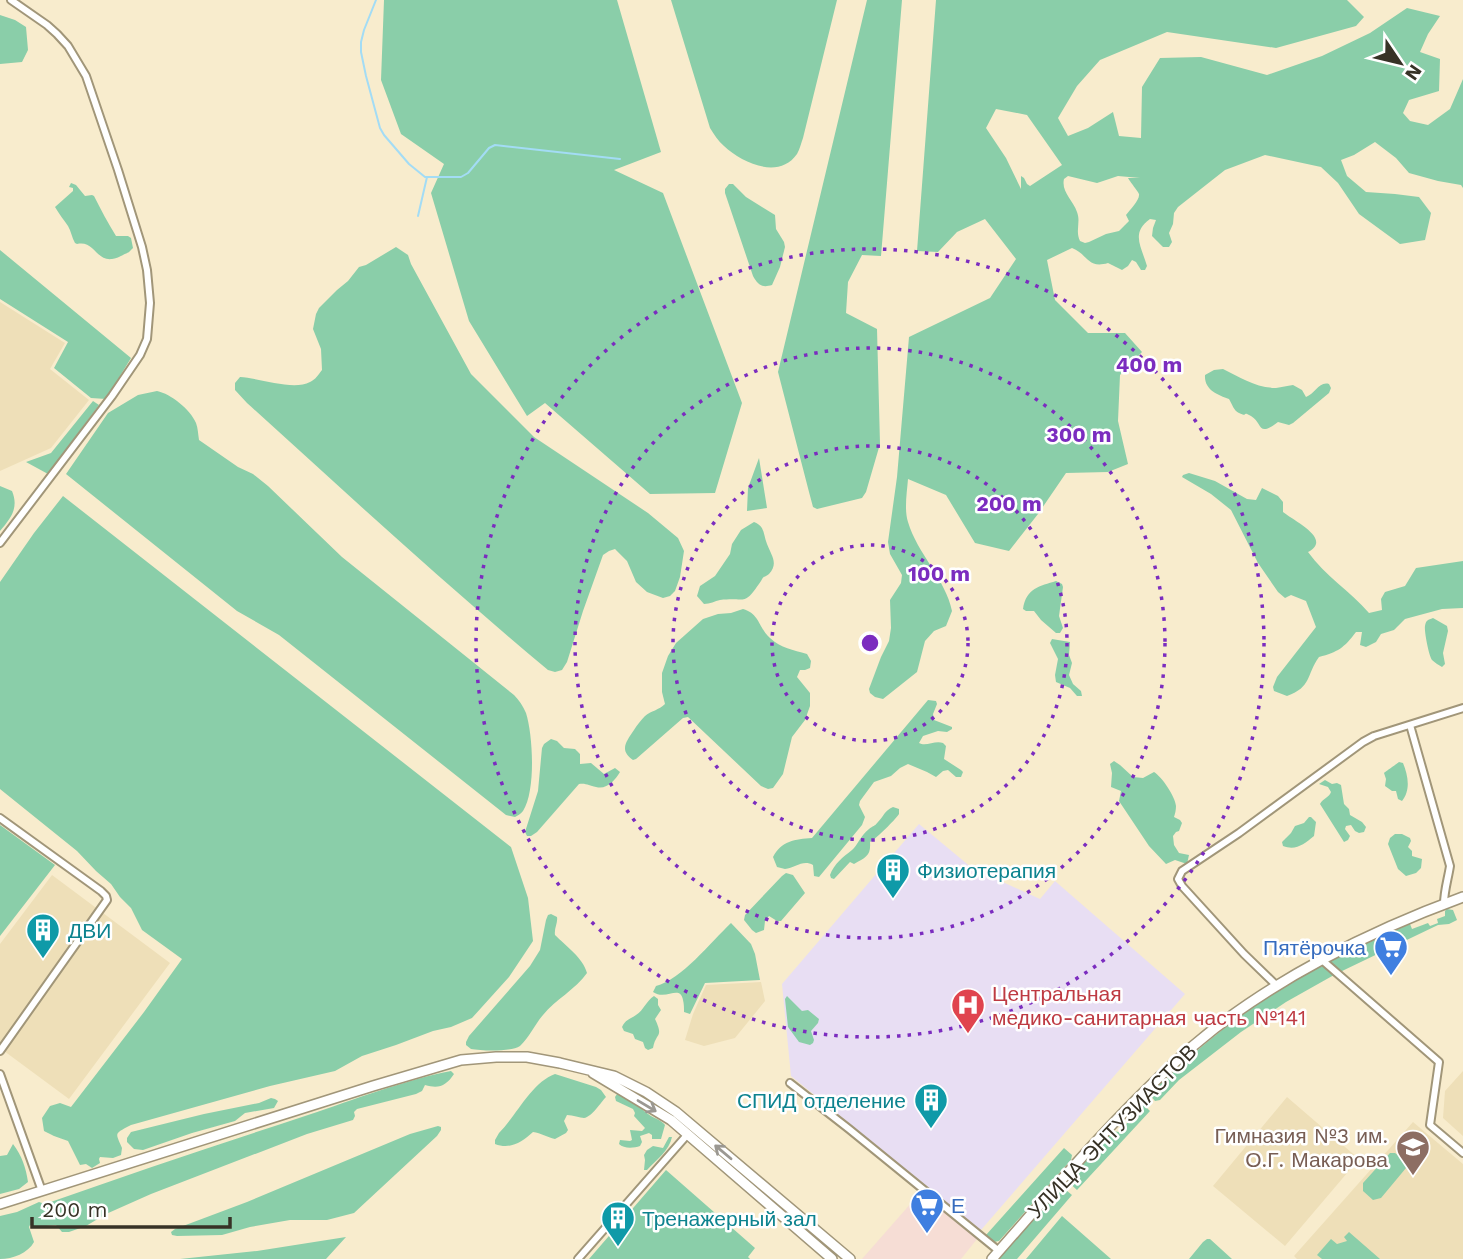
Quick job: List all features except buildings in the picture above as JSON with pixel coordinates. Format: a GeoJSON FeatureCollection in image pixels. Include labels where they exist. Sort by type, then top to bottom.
{"type":"FeatureCollection","features":[{"type":"Feature","properties":{"kind":"main road","name":"УЛИЦА ЭНТУЗИАСТОВ"},"geometry":{"type":"LineString","coordinates":[[995,1255],[1060,1180],[1141,1096],[1193,1046],[1219,1026],[1277,986],[1342,948],[1463,897]]}},
{"type":"Feature","properties":{"kind":"main road"},"geometry":{"type":"LineString","coordinates":[[0,1204],[461,1060],[527,1058],[614,1076],[646,1092],[772,1192],[850,1259]]}},
{"type":"Feature","properties":{"kind":"main road"},"geometry":{"type":"LineString","coordinates":[[673,1116],[687,1135],[832,1259]]}},
{"type":"Feature","properties":{"kind":"main road"},"geometry":{"type":"LineString","coordinates":[[736,1177],[743,1169]]}},
{"type":"Feature","properties":{"kind":"main road"},"geometry":{"type":"LineString","coordinates":[[764,1201],[772,1192]]}},
{"type":"Feature","properties":{"kind":"main road"},"geometry":{"type":"LineString","coordinates":[[800,1232],[807,1222]]}},
{"type":"Feature","properties":{"kind":"street"},"geometry":{"type":"LineString","coordinates":[[0,543],[141,355],[147,339],[150,303],[142,247],[86,76],[68,46],[47,25],[11,0]]}},
{"type":"Feature","properties":{"kind":"street"},"geometry":{"type":"LineString","coordinates":[[1277,986],[1182,886],[1178,876],[1363,742],[1374,736],[1463,708]]}},
{"type":"Feature","properties":{"kind":"street"},"geometry":{"type":"LineString","coordinates":[[1410,725],[1450,866],[1444,904]]}},
{"type":"Feature","properties":{"kind":"street"},"geometry":{"type":"LineString","coordinates":[[0,818],[101,891],[107,900],[0,1051]]}},
{"type":"Feature","properties":{"kind":"street"},"geometry":{"type":"LineString","coordinates":[[1322,960],[1439,1062],[1430,1125],[1463,1153]]}},
{"type":"Feature","properties":{"kind":"street"},"geometry":{"type":"LineString","coordinates":[[0,1074],[42,1191]]}},
{"type":"Feature","properties":{"kind":"street"},"geometry":{"type":"LineString","coordinates":[[790,1083],[849,1129],[995,1255]]}},
{"type":"Feature","properties":{"kind":"street"},"geometry":{"type":"LineString","coordinates":[[578,1259],[687,1135]]}},
{"type":"Feature","properties":{"kind":"shaded area"},"geometry":{"type":"Polygon","coordinates":[[[0,302],[65,343],[50,369],[89,400],[51,448],[0,471],[0,302]]]}},
{"type":"Feature","properties":{"kind":"shaded area","name":"Центральная медико-санитарная часть №141"},"geometry":{"type":"Polygon","coordinates":[[[919,824],[972,868],[1040,899],[1055,881],[1185,994],[981,1230],[791,1076],[782,984],[919,824]]]}},
{"type":"Feature","properties":{"kind":"shaded area"},"geometry":{"type":"Polygon","coordinates":[[[52,875],[170,963],[69,1099],[0,1048],[0,944],[52,875]]]}},
{"type":"Feature","properties":{"kind":"shaded area"},"geometry":{"type":"Polygon","coordinates":[[[761,982],[765,1001],[735,1038],[704,1046],[685,1040],[706,985],[761,982]]]}},
{"type":"Feature","properties":{"kind":"shaded area"},"geometry":{"type":"Polygon","coordinates":[[[1463,1071],[1463,1136],[1443,1118],[1445,1091],[1463,1071]]]}},
{"type":"Feature","properties":{"kind":"shaded area"},"geometry":{"type":"Polygon","coordinates":[[[1287,1097],[1359,1159],[1285,1246],[1213,1186],[1287,1097]]]}},
{"type":"Feature","properties":{"kind":"shaded area","name":"Гимназия №3 им. О.Г. Макарова"},"geometry":{"type":"Polygon","coordinates":[[[1413,1122],[1463,1164],[1463,1259],[1297,1259],[1294,1256],[1413,1122]]]}},
{"type":"Feature","properties":{"kind":"shaded area"},"geometry":{"type":"Polygon","coordinates":[[[920,1193],[977,1239],[961,1259],[862,1259],[920,1193]]]}},
{"type":"Feature","properties":{"kind":"green space"},"geometry":{"type":"Polygon","coordinates":[[[384,0],[617,0],[661,152],[614,170],[663,193],[742,403],[715,493],[650,494],[545,403],[527,416],[469,321],[431,193],[444,164],[401,134],[381,80],[384,0]]]}},
{"type":"Feature","properties":{"kind":"green space"},"geometry":{"type":"Polygon","coordinates":[[[671,0],[837,0],[803,138],[797,154],[789,162],[771,167],[750,163],[732,152],[716,137],[710,128],[671,0]]]}},
{"type":"Feature","properties":{"kind":"green space"},"geometry":{"type":"Polygon","coordinates":[[[867,0],[902,0],[881,256],[862,255],[848,282],[846,313],[877,329],[880,444],[862,498],[817,509],[813,507],[778,372],[867,0]]]}},
{"type":"Feature","properties":{"kind":"green space"},"geometry":{"type":"Polygon","coordinates":[[[936,0],[1347,0],[1364,17],[1356,26],[1276,48],[1167,32],[1100,60],[1077,86],[1058,118],[1068,136],[1088,128],[1113,112],[1119,136],[1141,138],[1142,87],[1160,58],[1201,57],[1267,75],[1322,56],[1370,33],[1407,8],[1440,16],[1420,52],[1440,59],[1439,91],[1409,100],[1403,113],[1410,121],[1428,125],[1450,109],[1463,79],[1463,188],[1461,185],[1409,173],[1396,158],[1375,142],[1341,160],[1347,176],[1366,192],[1419,197],[1431,213],[1425,240],[1400,244],[1359,214],[1338,183],[1321,167],[1265,155],[1225,170],[1178,207],[1169,233],[1172,242],[1169,247],[1163,247],[1152,236],[1156,220],[1150,219],[1144,224],[1140,230],[1139,241],[1147,266],[1145,270],[1141,270],[1132,260],[1122,270],[1108,263],[1096,264],[1072,248],[1047,260],[1055,300],[1088,333],[1125,333],[1142,352],[1120,375],[1118,421],[1128,464],[1108,472],[1066,473],[1009,551],[975,543],[946,495],[908,479],[908,522],[918,545],[944,588],[952,611],[946,626],[934,631],[925,641],[917,672],[883,699],[875,697],[869,689],[889,641],[890,600],[901,583],[902,575],[890,554],[888,542],[897,477],[909,337],[990,298],[1016,259],[985,219],[957,232],[938,252],[917,251],[936,0]],[[996,109],[986,128],[1006,158],[1021,189],[1021,176],[1030,186],[1062,165],[1027,115],[996,109]],[[1068,176],[1064,179],[1064,188],[1077,212],[1080,241],[1089,242],[1119,231],[1129,221],[1126,215],[1139,194],[1128,178],[1140,178],[1118,176],[1097,183],[1068,176]]]}},
{"type":"Feature","properties":{"kind":"green space"},"geometry":{"type":"Polygon","coordinates":[[[0,15],[26,27],[28,50],[22,62],[0,64],[0,15]]]}},
{"type":"Feature","properties":{"kind":"green space"},"geometry":{"type":"Polygon","coordinates":[[[71,183],[85,196],[94,196],[116,236],[131,238],[133,248],[129,252],[115,259],[107,259],[87,245],[75,243],[68,226],[55,207],[73,191],[73,188],[69,187],[71,183]]]}},
{"type":"Feature","properties":{"kind":"green space"},"geometry":{"type":"Polygon","coordinates":[[[729,184],[733,184],[746,197],[775,215],[776,229],[785,247],[772,285],[761,285],[753,276],[725,193],[729,184]]]}},
{"type":"Feature","properties":{"kind":"green space"},"geometry":{"type":"Polygon","coordinates":[[[396,247],[408,255],[471,374],[534,437],[648,513],[678,538],[684,551],[675,591],[663,598],[647,592],[636,582],[627,561],[615,549],[603,555],[562,670],[548,670],[510,638],[235,390],[235,383],[240,377],[295,385],[314,380],[322,370],[321,349],[313,329],[319,308],[359,267],[396,247]]]}},
{"type":"Feature","properties":{"kind":"green space"},"geometry":{"type":"Polygon","coordinates":[[[0,250],[131,358],[106,399],[91,398],[54,368],[68,342],[0,299],[0,250]]]}},
{"type":"Feature","properties":{"kind":"green space"},"geometry":{"type":"Polygon","coordinates":[[[1223,369],[1262,386],[1276,388],[1293,385],[1302,390],[1306,397],[1322,384],[1329,384],[1331,388],[1329,393],[1293,423],[1289,425],[1278,422],[1263,429],[1255,419],[1237,412],[1229,399],[1212,391],[1207,385],[1205,375],[1223,369]]]}},
{"type":"Feature","properties":{"kind":"green space"},"geometry":{"type":"Polygon","coordinates":[[[157,391],[185,408],[196,423],[199,440],[268,486],[342,557],[516,697],[526,713],[532,748],[530,790],[521,813],[515,817],[506,815],[279,635],[237,611],[66,474],[108,413],[138,395],[157,391]]]}},
{"type":"Feature","properties":{"kind":"green space"},"geometry":{"type":"Polygon","coordinates":[[[93,401],[99,405],[48,474],[26,462],[51,453],[93,401]]]}},
{"type":"Feature","properties":{"kind":"green space"},"geometry":{"type":"Polygon","coordinates":[[[759,458],[767,508],[747,511],[748,488],[759,458]]]}},
{"type":"Feature","properties":{"kind":"green space"},"geometry":{"type":"Polygon","coordinates":[[[1189,473],[1215,481],[1247,499],[1256,500],[1262,488],[1278,496],[1283,502],[1283,512],[1314,536],[1315,547],[1308,552],[1322,569],[1369,613],[1382,610],[1381,599],[1385,592],[1405,586],[1416,568],[1463,561],[1463,608],[1442,609],[1405,619],[1394,630],[1381,634],[1376,642],[1366,647],[1360,645],[1362,632],[1356,632],[1340,649],[1319,657],[1301,689],[1287,696],[1274,691],[1277,677],[1316,627],[1306,601],[1291,595],[1285,598],[1278,592],[1258,563],[1231,510],[1182,477],[1189,473]]]}},
{"type":"Feature","properties":{"kind":"green space"},"geometry":{"type":"Polygon","coordinates":[[[0,486],[12,491],[15,503],[10,517],[0,531],[0,486]]]}},
{"type":"Feature","properties":{"kind":"green space"},"geometry":{"type":"Polygon","coordinates":[[[63,496],[511,847],[528,898],[533,941],[509,977],[472,1018],[362,1056],[335,1071],[270,1086],[131,1125],[118,1134],[121,1155],[113,1158],[100,1157],[100,1163],[92,1168],[86,1164],[80,1165],[68,1141],[44,1131],[42,1118],[50,1106],[60,1103],[71,1107],[182,959],[142,930],[131,908],[77,851],[0,789],[0,582],[63,496]]]}},
{"type":"Feature","properties":{"kind":"green space"},"geometry":{"type":"Polygon","coordinates":[[[754,522],[763,531],[773,559],[772,570],[748,598],[704,604],[697,596],[700,586],[715,576],[730,554],[732,544],[741,530],[754,522]]]}},
{"type":"Feature","properties":{"kind":"green space"},"geometry":{"type":"Polygon","coordinates":[[[1056,581],[1063,587],[1059,616],[1063,628],[1060,633],[1056,633],[1034,611],[1023,609],[1031,592],[1056,581]]]}},
{"type":"Feature","properties":{"kind":"green space"},"geometry":{"type":"Polygon","coordinates":[[[743,609],[756,617],[766,634],[774,641],[807,654],[811,661],[810,668],[800,670],[797,677],[810,693],[810,706],[805,720],[792,737],[783,774],[773,788],[761,786],[688,717],[683,718],[633,760],[626,753],[626,742],[645,716],[665,704],[662,673],[676,643],[703,619],[743,609]]]}},
{"type":"Feature","properties":{"kind":"green space"},"geometry":{"type":"Polygon","coordinates":[[[1433,618],[1447,626],[1448,631],[1443,653],[1445,664],[1442,667],[1432,660],[1426,638],[1425,624],[1433,618]]]}},
{"type":"Feature","properties":{"kind":"green space"},"geometry":{"type":"Polygon","coordinates":[[[1052,639],[1070,642],[1069,655],[1072,663],[1069,675],[1082,696],[1077,696],[1070,688],[1056,682],[1058,659],[1050,643],[1052,639]]]}},
{"type":"Feature","properties":{"kind":"green space"},"geometry":{"type":"Polygon","coordinates":[[[928,700],[936,701],[937,704],[934,720],[952,729],[923,736],[919,743],[943,743],[946,746],[944,759],[963,772],[961,777],[956,777],[948,770],[936,777],[908,764],[891,776],[874,782],[860,801],[859,805],[865,817],[862,825],[819,877],[814,876],[813,865],[809,863],[785,869],[777,867],[773,857],[780,847],[794,840],[812,838],[928,700]]]}},
{"type":"Feature","properties":{"kind":"green space"},"geometry":{"type":"Polygon","coordinates":[[[551,739],[564,748],[575,749],[580,754],[580,764],[591,763],[604,774],[615,768],[620,772],[604,787],[579,784],[537,832],[527,836],[525,832],[538,791],[542,748],[551,739]]]}},
{"type":"Feature","properties":{"kind":"green space"},"geometry":{"type":"Polygon","coordinates":[[[1114,761],[1133,777],[1143,778],[1154,772],[1168,787],[1176,806],[1174,817],[1182,823],[1173,836],[1174,845],[1179,853],[1189,855],[1187,864],[1175,860],[1166,864],[1149,846],[1119,801],[1121,791],[1111,787],[1110,764],[1114,761]]]}},
{"type":"Feature","properties":{"kind":"green space"},"geometry":{"type":"Polygon","coordinates":[[[1399,762],[1403,763],[1408,782],[1402,801],[1398,799],[1396,791],[1385,786],[1384,773],[1399,762]]]}},
{"type":"Feature","properties":{"kind":"green space"},"geometry":{"type":"Polygon","coordinates":[[[1325,780],[1341,785],[1344,804],[1350,815],[1366,827],[1364,832],[1355,831],[1351,825],[1346,826],[1350,836],[1344,842],[1320,804],[1331,792],[1328,787],[1319,784],[1325,780]]]}},
{"type":"Feature","properties":{"kind":"green space"},"geometry":{"type":"Polygon","coordinates":[[[893,807],[899,809],[899,814],[870,842],[867,856],[854,864],[850,862],[834,879],[831,878],[836,864],[854,848],[866,831],[876,825],[893,807]]]}},
{"type":"Feature","properties":{"kind":"green space"},"geometry":{"type":"Polygon","coordinates":[[[1309,817],[1316,822],[1314,836],[1296,847],[1283,846],[1282,842],[1295,826],[1304,823],[1309,817]]]}},
{"type":"Feature","properties":{"kind":"green space"},"geometry":{"type":"Polygon","coordinates":[[[0,825],[55,865],[0,936],[0,825]]]}},
{"type":"Feature","properties":{"kind":"green space"},"geometry":{"type":"Polygon","coordinates":[[[1395,834],[1410,838],[1408,847],[1412,856],[1422,859],[1421,868],[1416,873],[1406,876],[1398,869],[1388,844],[1395,834]]]}},
{"type":"Feature","properties":{"kind":"green space"},"geometry":{"type":"Polygon","coordinates":[[[786,873],[793,875],[805,893],[781,921],[769,916],[764,930],[756,933],[744,920],[745,915],[786,873]]]}},
{"type":"Feature","properties":{"kind":"green space"},"geometry":{"type":"Polygon","coordinates":[[[1447,909],[1453,910],[1457,920],[1438,925],[1340,972],[1329,963],[1328,960],[1336,955],[1410,924],[1412,929],[1428,923],[1430,926],[1438,923],[1437,919],[1445,916],[1447,909]]]}},
{"type":"Feature","properties":{"kind":"green space"},"geometry":{"type":"Polygon","coordinates":[[[551,914],[557,917],[555,935],[578,957],[587,973],[548,1010],[520,1046],[489,1051],[471,1049],[466,1045],[469,1036],[530,966],[540,950],[546,920],[551,914]]]}},
{"type":"Feature","properties":{"kind":"green space"},"geometry":{"type":"Polygon","coordinates":[[[731,923],[751,944],[760,980],[705,983],[690,1014],[684,1012],[679,993],[663,995],[653,992],[656,986],[685,968],[731,923]]]}},
{"type":"Feature","properties":{"kind":"green space"},"geometry":{"type":"Polygon","coordinates":[[[1315,967],[1323,967],[1334,975],[1241,1032],[1179,1080],[1160,1100],[1155,1101],[1149,1094],[1233,1022],[1315,967]]]}},
{"type":"Feature","properties":{"kind":"green space"},"geometry":{"type":"Polygon","coordinates":[[[654,996],[658,999],[661,1010],[655,1019],[659,1032],[653,1048],[648,1050],[643,1042],[635,1039],[633,1034],[624,1031],[622,1027],[654,996]]]}},
{"type":"Feature","properties":{"kind":"green space"},"geometry":{"type":"Polygon","coordinates":[[[787,996],[802,1011],[808,1010],[819,1019],[811,1031],[814,1040],[810,1045],[799,1042],[788,1027],[787,996]]]}},
{"type":"Feature","properties":{"kind":"green space"},"geometry":{"type":"Polygon","coordinates":[[[451,1071],[454,1074],[442,1086],[425,1085],[422,1091],[416,1094],[357,1109],[353,1120],[307,1134],[151,1194],[86,1226],[62,1232],[56,1225],[30,1225],[34,1242],[31,1246],[20,1255],[0,1259],[0,1216],[39,1202],[45,1204],[379,1091],[451,1071]]]}},
{"type":"Feature","properties":{"kind":"green space"},"geometry":{"type":"Polygon","coordinates":[[[555,1074],[596,1087],[606,1097],[587,1117],[567,1115],[564,1121],[568,1130],[555,1139],[533,1132],[516,1144],[495,1144],[499,1133],[532,1092],[555,1074]]]}},
{"type":"Feature","properties":{"kind":"green space"},"geometry":{"type":"Polygon","coordinates":[[[617,1094],[665,1125],[661,1139],[652,1139],[649,1133],[640,1136],[640,1146],[632,1148],[619,1144],[620,1140],[632,1140],[630,1130],[642,1131],[645,1128],[634,1116],[633,1109],[616,1101],[617,1094]]]}},
{"type":"Feature","properties":{"kind":"green space"},"geometry":{"type":"Polygon","coordinates":[[[271,1098],[278,1101],[274,1108],[245,1113],[235,1121],[143,1150],[134,1149],[127,1142],[131,1132],[271,1098]]]}},
{"type":"Feature","properties":{"kind":"green space"},"geometry":{"type":"Polygon","coordinates":[[[1141,1102],[1150,1111],[1077,1190],[1066,1180],[1113,1131],[1119,1132],[1141,1102]]]}},
{"type":"Feature","properties":{"kind":"green space"},"geometry":{"type":"Polygon","coordinates":[[[438,1126],[441,1130],[437,1136],[354,1213],[327,1220],[290,1220],[222,1235],[172,1235],[171,1232],[175,1229],[410,1134],[438,1126]]]}},
{"type":"Feature","properties":{"kind":"green space"},"geometry":{"type":"Polygon","coordinates":[[[669,1137],[672,1137],[665,1151],[644,1170],[644,1155],[647,1150],[653,1146],[663,1148],[669,1137]]]}},
{"type":"Feature","properties":{"kind":"green space"},"geometry":{"type":"Polygon","coordinates":[[[13,1144],[23,1162],[28,1182],[19,1189],[0,1194],[0,1156],[7,1155],[13,1144]]]}},
{"type":"Feature","properties":{"kind":"green space"},"geometry":{"type":"Polygon","coordinates":[[[1064,1148],[1072,1155],[1071,1160],[999,1241],[994,1242],[986,1235],[1064,1148]]]}},
{"type":"Feature","properties":{"kind":"green space"},"geometry":{"type":"Polygon","coordinates":[[[1390,1153],[1395,1153],[1405,1161],[1406,1168],[1381,1198],[1373,1200],[1363,1191],[1363,1183],[1390,1153]]]}},
{"type":"Feature","properties":{"kind":"green space"},"geometry":{"type":"Polygon","coordinates":[[[666,1170],[755,1248],[748,1257],[750,1259],[589,1259],[666,1170]]]}},
{"type":"Feature","properties":{"kind":"green space"},"geometry":{"type":"Polygon","coordinates":[[[1061,1186],[1072,1195],[1017,1259],[999,1259],[1061,1186]]]}},
{"type":"Feature","properties":{"kind":"green space"},"geometry":{"type":"Polygon","coordinates":[[[1062,1216],[1111,1259],[1026,1259],[1062,1216]]]}},
{"type":"Feature","properties":{"kind":"green space"},"geometry":{"type":"Polygon","coordinates":[[[1349,1232],[1380,1259],[1322,1259],[1317,1255],[1331,1239],[1337,1244],[1347,1241],[1344,1237],[1349,1232]]]}},
{"type":"Feature","properties":{"kind":"green space"},"geometry":{"type":"Polygon","coordinates":[[[346,1237],[326,1259],[180,1259],[257,1251],[346,1237]]]}},
{"type":"Feature","properties":{"kind":"green space"},"geometry":{"type":"Polygon","coordinates":[[[1210,1239],[1232,1259],[1189,1259],[1210,1239]]]}},
{"type":"Feature","properties":{"kind":"waterway"},"geometry":{"type":"LineString","coordinates":[[376,0],[364,30],[361,52],[380,128],[409,164],[425,177],[461,177],[495,145],[620,159]]}},
{"type":"Feature","properties":{"kind":"waterway"},"geometry":{"type":"LineString","coordinates":[[418,216],[427,177]]}},
{"type":"Feature","properties":{"kind":"place","name":"Физиотерапия"},"geometry":{"type":"Point","coordinates":[893,900]}},
{"type":"Feature","properties":{"kind":"place","name":"ДВИ"},"geometry":{"type":"Point","coordinates":[43,960]}},
{"type":"Feature","properties":{"kind":"place","name":"Пятёрочка"},"geometry":{"type":"Point","coordinates":[1391,977]}},
{"type":"Feature","properties":{"kind":"place","name":"Центральная медико-санитарная часть №141"},"geometry":{"type":"Point","coordinates":[968,1035]}},
{"type":"Feature","properties":{"kind":"place","name":"СПИД отделение"},"geometry":{"type":"Point","coordinates":[931,1130]}},
{"type":"Feature","properties":{"kind":"place","name":"Гимназия №3 им. О.Г. Макарова"},"geometry":{"type":"Point","coordinates":[1413,1177]}},
{"type":"Feature","properties":{"kind":"place","name":"Е"},"geometry":{"type":"Point","coordinates":[927,1235]}},
{"type":"Feature","properties":{"kind":"place","name":"Тренажерный зал"},"geometry":{"type":"Point","coordinates":[618,1248]}}]}
